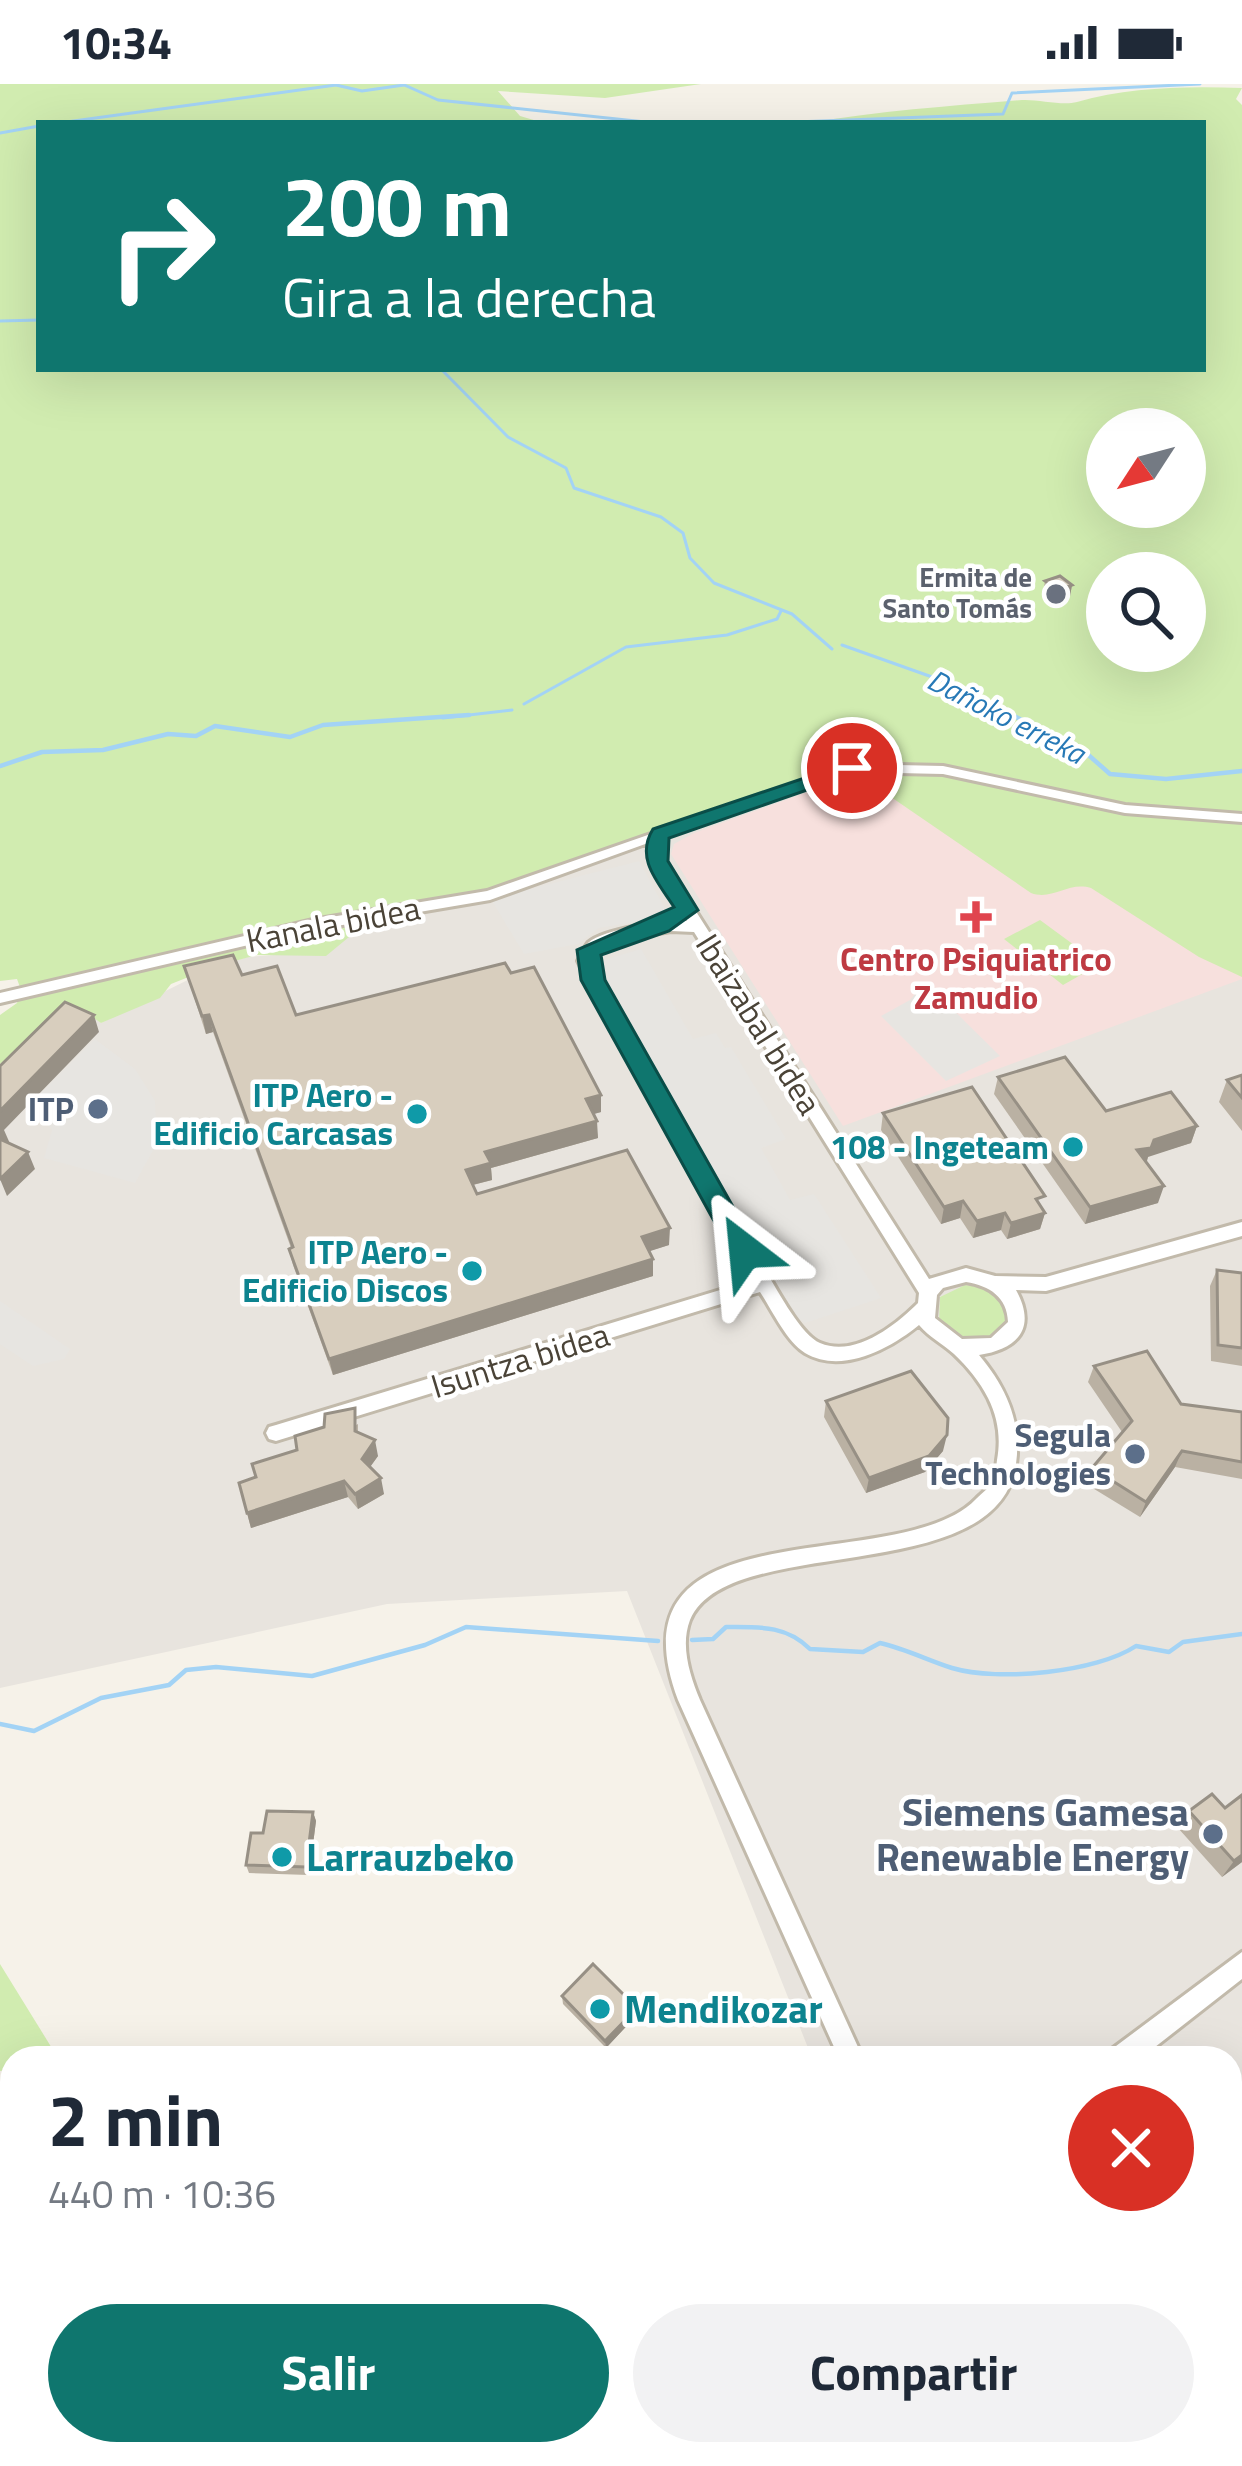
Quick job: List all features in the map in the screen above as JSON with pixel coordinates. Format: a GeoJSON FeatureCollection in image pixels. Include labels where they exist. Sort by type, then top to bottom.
{"type":"FeatureCollection","features":[{"type":"Feature","properties":{"kind":"street"},"geometry":{"type":"LineString","coordinates":[[661,833],[852,768],[943,770],[1125,808],[1242,818]]}},
{"type":"Feature","properties":{"kind":"street","name":"Ibaizabal bidea"},"geometry":{"type":"LineString","coordinates":[[661,833],[654,845],[657,861],[890,1229],[926,1300]]}},
{"type":"Feature","properties":{"kind":"street","name":"Kanala bidea"},"geometry":{"type":"LineString","coordinates":[[0,998],[314,925],[490,895],[661,833]]}},
{"type":"Feature","properties":{"kind":"street"},"geometry":{"type":"LineString","coordinates":[[686,910],[661,926],[588,950],[593,980],[762,1284],[796,1336],[814,1349],[844,1353],[880,1341],[951,1343],[974,1349],[1003,1342]]}},
{"type":"Feature","properties":{"kind":"street"},"geometry":{"type":"LineString","coordinates":[[661,926],[698,927]]}},
{"type":"Feature","properties":{"kind":"street"},"geometry":{"type":"LineString","coordinates":[[880,1341],[950,1277],[1046,1284],[1242,1229]]}},
{"type":"Feature","properties":{"kind":"street"},"geometry":{"type":"LineString","coordinates":[[846,2046],[694,1714],[674,1655],[676,1636],[692,1599],[720,1579],[919,1537],[969,1515],[1006,1475],[1011,1452],[995,1376],[1003,1342],[1017,1324],[1018,1313],[996,1283]]}},
{"type":"Feature","properties":{"kind":"street","name":"Isuntza bidea"},"geometry":{"type":"LineString","coordinates":[[276,1433],[762,1284]]}},
{"type":"Feature","properties":{"kind":"street"},"geometry":{"type":"LineString","coordinates":[[926,1300],[933,1330],[951,1343],[999,1399]]}},
{"type":"Feature","properties":{"kind":"street"},"geometry":{"type":"LineString","coordinates":[[1136,2046],[1242,1964]]}},
{"type":"Feature","properties":{"kind":"shaded area"},"geometry":{"type":"Polygon","coordinates":[[[818,774],[869,774],[671,854],[1242,979],[1242,2046],[807,2046],[627,1591],[387,1604],[0,1688],[0,1064],[44,1027],[92,1016],[101,1023],[216,966],[248,957],[327,951],[389,904],[470,893],[664,832],[818,774]]]}},
{"type":"Feature","properties":{"kind":"shaded area","name":"Centro Psiquiatrico Zamudio"},"geometry":{"type":"Polygon","coordinates":[[[844,779],[877,789],[891,780],[1242,829],[1242,979],[843,1126],[671,854],[674,844],[694,833],[844,779]]]}},
{"type":"Feature","properties":{"kind":"shaded area"},"geometry":{"type":"Polygon","coordinates":[[[639,861],[669,916],[599,928],[578,944],[524,954],[491,899],[639,861]]]}},
{"type":"Feature","properties":{"kind":"shaded area"},"geometry":{"type":"Polygon","coordinates":[[[641,949],[693,1039],[716,1033],[725,1048],[731,1047],[786,1139],[761,1148],[790,1200],[814,1194],[881,1298],[805,1323],[794,1315],[598,972],[597,962],[641,949]]]}},
{"type":"Feature","properties":{"kind":"shaded area"},"geometry":{"type":"Polygon","coordinates":[[[925,982],[1000,1056],[946,1081],[881,1016],[910,1000],[925,982]]]}},
{"type":"Feature","properties":{"kind":"shaded area","name":"ITP"},"geometry":{"type":"Polygon","coordinates":[[[95,1039],[135,1069],[155,1101],[157,1143],[135,1183],[44,1158],[52,1130],[31,1103],[95,1039]]]}},
{"type":"Feature","properties":{"kind":"shaded area"},"geometry":{"type":"Polygon","coordinates":[[[0,1301],[70,1349],[64,1359],[33,1366],[0,1344],[0,1301]]]}},
{"type":"Feature","properties":{"kind":"green space"},"geometry":{"type":"Polygon","coordinates":[[[0,84],[701,84],[605,98],[498,91],[520,116],[534,120],[36,120],[36,372],[1206,372],[1206,120],[831,120],[1022,100],[1071,103],[1158,89],[1242,88],[1236,99],[1242,105],[1242,977],[1199,957],[1091,888],[1031,893],[888,795],[869,774],[818,774],[489,890],[389,904],[326,956],[257,955],[216,966],[171,984],[160,998],[101,1023],[88,1014],[44,1027],[0,1064],[0,1015],[17,1003],[21,990],[17,979],[0,981],[0,84]]]}},
{"type":"Feature","properties":{"kind":"green space"},"geometry":{"type":"Polygon","coordinates":[[[1040,920],[1100,964],[1063,985],[1004,939],[1040,920]]]}},
{"type":"Feature","properties":{"kind":"green space"},"geometry":{"type":"Polygon","coordinates":[[[965,1285],[988,1291],[1003,1306],[1006,1322],[991,1337],[965,1338],[939,1322],[940,1297],[965,1285]]]}},
{"type":"Feature","properties":{"kind":"green space"},"geometry":{"type":"Polygon","coordinates":[[[0,1964],[51,2046],[0,2046],[0,1964]]]}},
{"type":"Feature","properties":{"kind":"building"},"geometry":{"type":"Polygon","coordinates":[[[1060,576],[1072,585],[1058,590],[1045,581],[1060,576]]]}},
{"type":"Feature","properties":{"kind":"building"},"geometry":{"type":"Polygon","coordinates":[[[233,955],[242,975],[277,966],[296,1015],[505,963],[511,973],[534,967],[601,1095],[586,1099],[597,1121],[485,1152],[491,1163],[466,1170],[477,1194],[627,1150],[670,1228],[642,1237],[653,1259],[329,1359],[209,1015],[202,1016],[184,966],[233,955]]]}},
{"type":"Feature","properties":{"kind":"building"},"geometry":{"type":"Polygon","coordinates":[[[65,1002],[94,1015],[0,1111],[0,1066],[65,1002]]]}},
{"type":"Feature","properties":{"kind":"building","name":"108 - Ingeteam"},"geometry":{"type":"Polygon","coordinates":[[[1065,1057],[1106,1111],[1171,1092],[1197,1126],[1137,1150],[1164,1186],[1090,1207],[998,1077],[1065,1057]]]}},
{"type":"Feature","properties":{"kind":"building"},"geometry":{"type":"Polygon","coordinates":[[[1242,1075],[1242,1098],[1227,1080],[1242,1075]]]}},
{"type":"Feature","properties":{"kind":"building"},"geometry":{"type":"Polygon","coordinates":[[[972,1087],[1045,1196],[1036,1199],[1045,1213],[1011,1223],[1005,1213],[977,1221],[963,1201],[944,1207],[883,1113],[972,1087]]]}},
{"type":"Feature","properties":{"kind":"building"},"geometry":{"type":"Polygon","coordinates":[[[0,1139],[28,1152],[0,1179],[0,1139]]]}},
{"type":"Feature","properties":{"kind":"building"},"geometry":{"type":"Polygon","coordinates":[[[1217,1270],[1242,1273],[1242,1348],[1218,1345],[1217,1270]]]}},
{"type":"Feature","properties":{"kind":"building"},"geometry":{"type":"Polygon","coordinates":[[[1147,1351],[1181,1404],[1242,1412],[1242,1462],[1182,1451],[1146,1502],[1092,1468],[1132,1421],[1094,1366],[1147,1351]]]}},
{"type":"Feature","properties":{"kind":"building"},"geometry":{"type":"Polygon","coordinates":[[[911,1371],[948,1418],[947,1435],[929,1456],[869,1478],[826,1401],[911,1371]]]}},
{"type":"Feature","properties":{"kind":"building"},"geometry":{"type":"Polygon","coordinates":[[[355,1408],[355,1431],[375,1440],[362,1459],[381,1478],[355,1494],[344,1481],[247,1513],[239,1483],[256,1477],[252,1464],[297,1450],[295,1436],[324,1427],[325,1414],[355,1408]]]}},
{"type":"Feature","properties":{"kind":"building"},"geometry":{"type":"Polygon","coordinates":[[[1212,1794],[1225,1808],[1242,1795],[1242,1855],[1234,1861],[1189,1811],[1212,1794]]]}},
{"type":"Feature","properties":{"kind":"building","name":"Larrauzbeko"},"geometry":{"type":"Polygon","coordinates":[[[267,1811],[313,1812],[306,1867],[246,1865],[251,1833],[263,1833],[267,1811]]]}},
{"type":"Feature","properties":{"kind":"building","name":"Mendikozar"},"geometry":{"type":"Polygon","coordinates":[[[593,1964],[637,2008],[605,2041],[562,1996],[593,1964]]]}},
{"type":"Feature","properties":{"kind":"waterway"},"geometry":{"type":"LineString","coordinates":[[402,84],[438,100],[627,120]]}},
{"type":"Feature","properties":{"kind":"waterway"},"geometry":{"type":"LineString","coordinates":[[847,120],[1003,114],[1012,93],[1200,84]]}},
{"type":"Feature","properties":{"kind":"waterway"},"geometry":{"type":"LineString","coordinates":[[81,120],[336,85],[362,91],[404,85]]}},
{"type":"Feature","properties":{"kind":"waterway"},"geometry":{"type":"LineString","coordinates":[[0,133],[36,127]]}},
{"type":"Feature","properties":{"kind":"waterway","name":"Dañoko erreka"},"geometry":{"type":"LineString","coordinates":[[0,321],[36,320]]}},
{"type":"Feature","properties":{"kind":"waterway","name":"Dañoko erreka"},"geometry":{"type":"LineString","coordinates":[[444,372],[508,437],[566,468],[574,488],[661,517],[683,533],[690,558],[714,583],[792,614],[832,649]]}},
{"type":"Feature","properties":{"kind":"waterway"},"geometry":{"type":"LineString","coordinates":[[524,704],[626,647],[727,635],[777,619],[781,611]]}},
{"type":"Feature","properties":{"kind":"waterway","name":"Dañoko erreka"},"geometry":{"type":"LineString","coordinates":[[842,645],[949,683],[1018,718]]}},
{"type":"Feature","properties":{"kind":"waterway"},"geometry":{"type":"LineString","coordinates":[[469,715],[512,710]]}},
{"type":"Feature","properties":{"kind":"waterway"},"geometry":{"type":"LineString","coordinates":[[0,766],[42,752],[103,750],[168,734],[196,736],[215,726],[290,737],[323,725],[469,715]]}},
{"type":"Feature","properties":{"kind":"waterway"},"geometry":{"type":"LineString","coordinates":[[443,718],[469,715]]}},
{"type":"Feature","properties":{"kind":"waterway","name":"Dañoko erreka"},"geometry":{"type":"LineString","coordinates":[[1012,715],[1085,752],[1110,774],[1166,779],[1242,771]]}},
{"type":"Feature","properties":{"kind":"waterway"},"geometry":{"type":"LineString","coordinates":[[0,1724],[34,1731],[101,1698],[169,1685],[186,1670],[216,1667],[312,1676],[425,1645],[466,1627],[658,1641]]}},
{"type":"Feature","properties":{"kind":"waterway"},"geometry":{"type":"LineString","coordinates":[[692,1640],[713,1639],[726,1627],[761,1628],[782,1631],[810,1649],[863,1652],[880,1643],[952,1668],[1021,1674],[1073,1668],[1136,1646],[1169,1652],[1183,1642],[1242,1634]]}},
{"type":"Feature","properties":{"kind":"place","name":"Ermita de Santo Tomás"},"geometry":{"type":"Point","coordinates":[1056,594]}},
{"type":"Feature","properties":{"kind":"place","name":"Centro Psiquiatrico Zamudio"},"geometry":{"type":"Point","coordinates":[976,917]}},
{"type":"Feature","properties":{"kind":"place","name":"ITP"},"geometry":{"type":"Point","coordinates":[98,1109]}},
{"type":"Feature","properties":{"kind":"place","name":"ITP Aero - Edificio Carcasas"},"geometry":{"type":"Point","coordinates":[417,1114]}},
{"type":"Feature","properties":{"kind":"place","name":"108 - Ingeteam"},"geometry":{"type":"Point","coordinates":[1073,1147]}},
{"type":"Feature","properties":{"kind":"place","name":"ITP Aero - Edificio Discos"},"geometry":{"type":"Point","coordinates":[472,1271]}},
{"type":"Feature","properties":{"kind":"place","name":"Segula Technologies"},"geometry":{"type":"Point","coordinates":[1135,1454]}},
{"type":"Feature","properties":{"kind":"place","name":"Siemens Gamesa Renewable Energy"},"geometry":{"type":"Point","coordinates":[1213,1834]}},
{"type":"Feature","properties":{"kind":"place","name":"Larrauzbeko"},"geometry":{"type":"Point","coordinates":[282,1857]}},
{"type":"Feature","properties":{"kind":"place","name":"Mendikozar"},"geometry":{"type":"Point","coordinates":[600,2009]}},
{"type":"Feature","properties":{"kind":"route"},"geometry":{"type":"LineString","coordinates":[[745,1251],[593,980],[586,961],[588,950],[612,938],[661,926],[686,910],[657,861],[654,845],[661,833],[852,768]]}}]}
